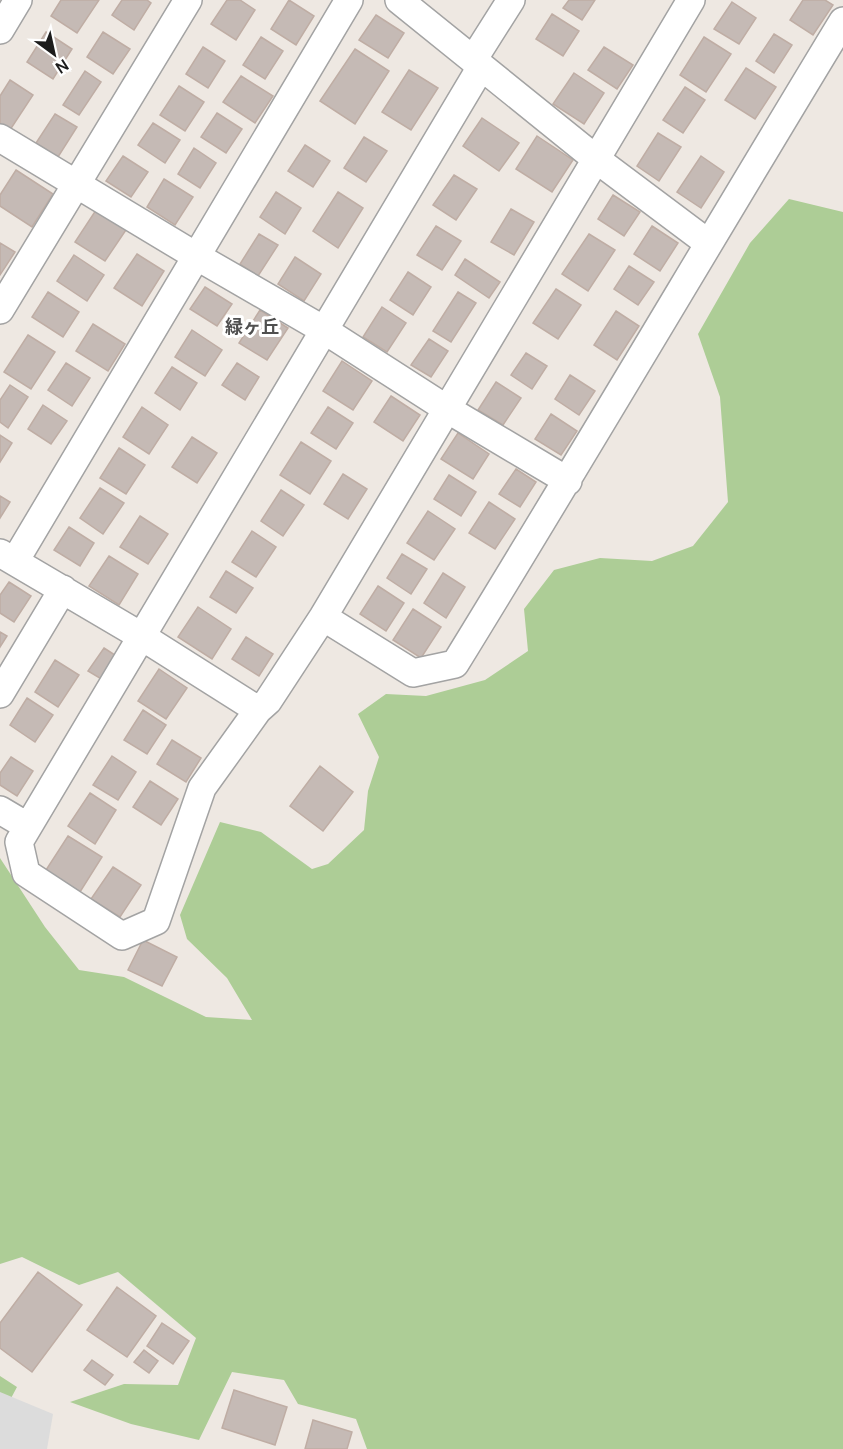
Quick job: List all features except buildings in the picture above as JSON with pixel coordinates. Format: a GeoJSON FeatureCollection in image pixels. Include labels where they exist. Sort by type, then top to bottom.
{"type":"FeatureCollection","features":[{"type":"Feature","properties":{"kind":"street"},"geometry":{"type":"LineString","coordinates":[[0,30],[18,0]]}},
{"type":"Feature","properties":{"kind":"street"},"geometry":{"type":"LineString","coordinates":[[0,310],[188,0]]}},
{"type":"Feature","properties":{"kind":"street"},"geometry":{"type":"LineString","coordinates":[[258,710],[141,636],[7,557],[196,256],[349,0]]}},
{"type":"Feature","properties":{"kind":"street"},"geometry":{"type":"LineString","coordinates":[[399,0],[596,159],[708,243]]}},
{"type":"Feature","properties":{"kind":"street"},"geometry":{"type":"LineString","coordinates":[[511,0],[324,330],[19,842],[27,873],[122,936],[156,921],[202,789],[258,710],[268,701],[323,617],[691,0]]}},
{"type":"Feature","properties":{"kind":"street"},"geometry":{"type":"LineString","coordinates":[[323,617],[413,673],[455,664],[568,481],[708,243],[843,21]]}},
{"type":"Feature","properties":{"kind":"street"},"geometry":{"type":"LineString","coordinates":[[0,138],[324,330],[568,481]]}},
{"type":"Feature","properties":{"kind":"street"},"geometry":{"type":"LineString","coordinates":[[0,694],[63,589]]}},
{"type":"Feature","properties":{"kind":"street"},"geometry":{"type":"LineString","coordinates":[[0,810],[27,826]]}},
{"type":"Feature","properties":{"kind":"green space"},"geometry":{"type":"Polygon","coordinates":[[[789,199],[843,212],[843,1449],[367,1449],[356,1419],[298,1404],[284,1380],[232,1372],[199,1440],[131,1424],[70,1402],[124,1384],[178,1385],[196,1338],[118,1272],[79,1285],[22,1257],[0,1264],[0,858],[45,927],[79,970],[124,977],[206,1017],[252,1020],[227,978],[187,939],[180,915],[220,822],[261,832],[312,869],[328,864],[364,830],[368,791],[379,757],[358,714],[386,694],[426,696],[485,680],[528,651],[524,609],[554,570],[600,558],[652,561],[693,546],[728,502],[720,397],[698,334],[750,243],[789,199]]]}},
{"type":"Feature","properties":{"kind":"green space"},"geometry":{"type":"Polygon","coordinates":[[[0,1376],[17,1387],[9,1402],[0,1398],[0,1376]]]}},
{"type":"Feature","properties":{"kind":"shaded area"},"geometry":{"type":"Polygon","coordinates":[[[0,1392],[53,1414],[47,1449],[0,1449],[0,1392]]]}},
{"type":"Feature","properties":{"kind":"district","name":"緑ヶ丘"},"geometry":{"type":"Point","coordinates":[252,327]}}]}
